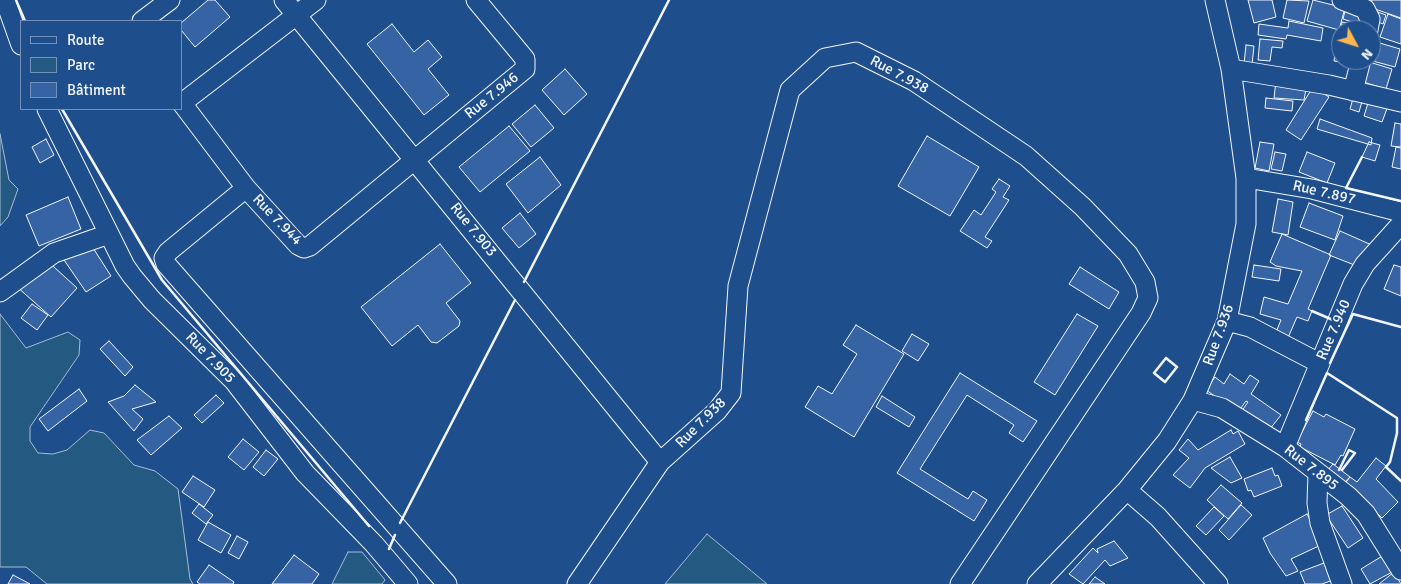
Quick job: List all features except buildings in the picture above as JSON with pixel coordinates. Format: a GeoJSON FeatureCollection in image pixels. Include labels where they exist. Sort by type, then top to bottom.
{"type":"FeatureCollection","features":[{"type":"Feature","properties":{"kind":"street"},"geometry":{"type":"LineString","coordinates":[[5,0],[20,42]]}},
{"type":"Feature","properties":{"kind":"street"},"geometry":{"type":"LineString","coordinates":[[143,20],[170,0]]}},
{"type":"Feature","properties":{"kind":"street","name":"Rue 7.903"},"geometry":{"type":"LineString","coordinates":[[284,0],[415,158],[660,462]]}},
{"type":"Feature","properties":{"kind":"street"},"geometry":{"type":"LineString","coordinates":[[182,102],[316,0]]}},
{"type":"Feature","properties":{"kind":"street","name":"Rue 7.946"},"geometry":{"type":"LineString","coordinates":[[415,158],[525,69],[525,59],[476,0]]}},
{"type":"Feature","properties":{"kind":"street","name":"Rue 7.936"},"geometry":{"type":"LineString","coordinates":[[1037,584],[1128,490],[1167,441],[1193,400],[1227,321],[1246,224],[1246,178],[1231,69],[1215,0]]}},
{"type":"Feature","properties":{"kind":"street"},"geometry":{"type":"LineString","coordinates":[[1342,0],[1365,8],[1370,20]]}},
{"type":"Feature","properties":{"kind":"street","name":"Rue 7.938"},"geometry":{"type":"LineString","coordinates":[[577,584],[660,462],[717,411],[731,392],[738,286],[790,90],[825,58],[856,52],[914,81],[1026,156],[1083,207],[1128,254],[1145,282],[1147,290],[1148,298],[1141,313],[960,584]]}},
{"type":"Feature","properties":{"kind":"street"},"geometry":{"type":"LineString","coordinates":[[1231,69],[1353,91],[1401,102]]}},
{"type":"Feature","properties":{"kind":"street"},"geometry":{"type":"LineString","coordinates":[[1353,91],[1358,70]]}},
{"type":"Feature","properties":{"kind":"street","name":"Rue 7.944"},"geometry":{"type":"LineString","coordinates":[[182,102],[246,188],[298,245],[304,248],[310,246],[415,158]]}},
{"type":"Feature","properties":{"kind":"street","name":"Rue 7.905"},"geometry":{"type":"LineString","coordinates":[[47,110],[125,266],[137,282],[234,381],[305,473],[374,544],[408,584]]}},
{"type":"Feature","properties":{"kind":"street","name":"Rue 7.897"},"geometry":{"type":"LineString","coordinates":[[1246,178],[1312,189],[1401,212]]}},
{"type":"Feature","properties":{"kind":"street"},"geometry":{"type":"LineString","coordinates":[[246,188],[168,252],[164,258],[166,264],[447,584]]}},
{"type":"Feature","properties":{"kind":"street","name":"Rue 7.940"},"geometry":{"type":"LineString","coordinates":[[1285,447],[1353,284],[1365,264],[1401,224]]}},
{"type":"Feature","properties":{"kind":"street"},"geometry":{"type":"LineString","coordinates":[[0,292],[54,253],[109,234]]}},
{"type":"Feature","properties":{"kind":"street"},"geometry":{"type":"LineString","coordinates":[[1227,321],[1250,327],[1319,363]]}},
{"type":"Feature","properties":{"kind":"street","name":"Rue 7.895"},"geometry":{"type":"LineString","coordinates":[[1193,400],[1222,408],[1285,447],[1348,496],[1366,514],[1401,570]]}},
{"type":"Feature","properties":{"kind":"street"},"geometry":{"type":"LineString","coordinates":[[1318,473],[1317,502],[1320,523],[1342,584]]}},
{"type":"Feature","properties":{"kind":"street"},"geometry":{"type":"LineString","coordinates":[[1128,490],[1158,517],[1218,584]]}},
{"type":"Feature","properties":{"kind":"green space"},"geometry":{"type":"Polygon","coordinates":[[[0,134],[9,180],[18,189],[8,217],[0,226],[0,134]]]}},
{"type":"Feature","properties":{"kind":"green space"},"geometry":{"type":"Polygon","coordinates":[[[0,314],[26,348],[68,332],[80,340],[79,355],[30,427],[30,441],[38,453],[53,454],[67,450],[90,430],[104,433],[134,465],[155,471],[178,489],[190,579],[193,584],[47,584],[26,567],[0,567],[0,314]]]}},
{"type":"Feature","properties":{"kind":"green space"},"geometry":{"type":"Polygon","coordinates":[[[707,534],[767,584],[665,584],[707,534]]]}},
{"type":"Feature","properties":{"kind":"green space"},"geometry":{"type":"Polygon","coordinates":[[[348,552],[362,552],[385,580],[382,584],[332,584],[348,552]]]}},
{"type":"Feature","properties":{"kind":"wall"},"geometry":{"type":"LineString","coordinates":[[16,0],[25,20]]}},
{"type":"Feature","properties":{"kind":"wall"},"geometry":{"type":"LineString","coordinates":[[524,282],[669,0]]}},
{"type":"Feature","properties":{"kind":"wall"},"geometry":{"type":"LineString","coordinates":[[63,110],[162,280],[369,526]]}},
{"type":"Feature","properties":{"kind":"wall"},"geometry":{"type":"LineString","coordinates":[[1362,157],[1346,188],[1401,201]]}},
{"type":"Feature","properties":{"kind":"wall"},"geometry":{"type":"LineString","coordinates":[[400,523],[515,300]]}},
{"type":"Feature","properties":{"kind":"wall"},"geometry":{"type":"LineString","coordinates":[[1312,311],[1333,320]]}},
{"type":"Feature","properties":{"kind":"wall"},"geometry":{"type":"LineString","coordinates":[[1330,363],[1353,314],[1401,327]]}},
{"type":"Feature","properties":{"kind":"wall"},"geometry":{"type":"LineString","coordinates":[[1166,358],[1177,367],[1165,382],[1154,373],[1166,358]]}},
{"type":"Feature","properties":{"kind":"wall"},"geometry":{"type":"LineString","coordinates":[[1306,420],[1327,373],[1397,418],[1397,433],[1390,462],[1386,467],[1401,481]]}},
{"type":"Feature","properties":{"kind":"wall"},"geometry":{"type":"LineString","coordinates":[[1339,470],[1349,450],[1355,453],[1342,470]]}},
{"type":"Feature","properties":{"kind":"wall"},"geometry":{"type":"LineString","coordinates":[[389,549],[395,535]]}}]}
